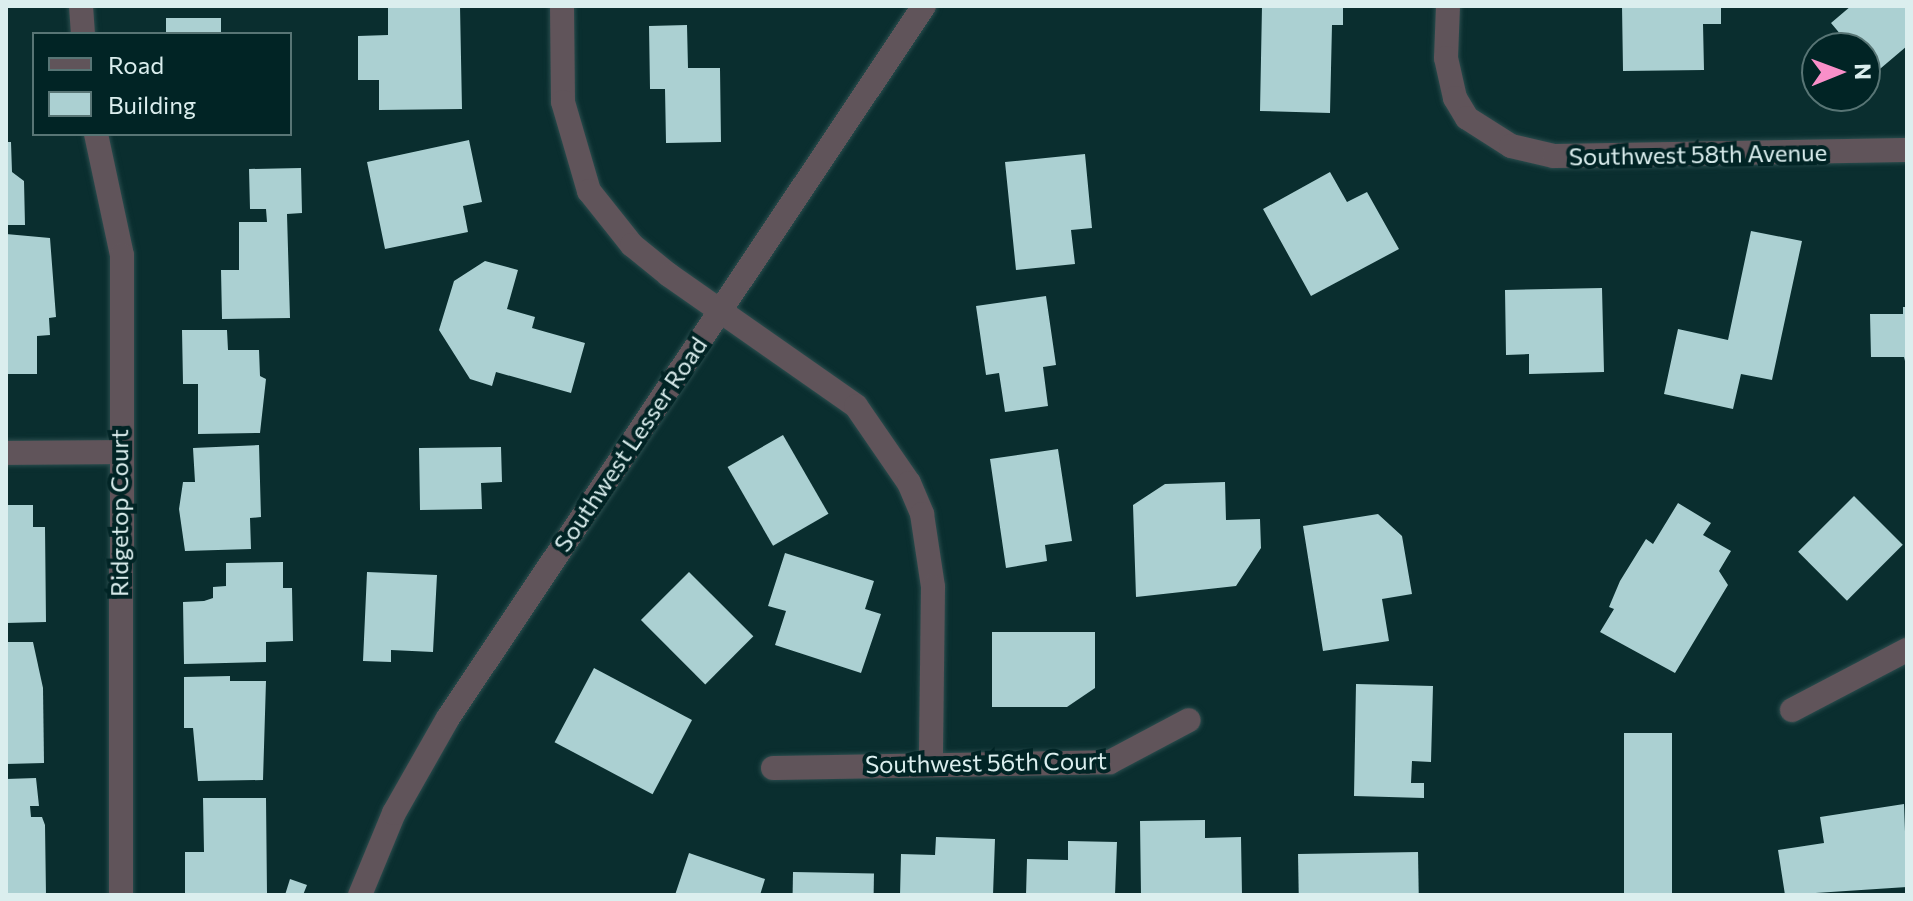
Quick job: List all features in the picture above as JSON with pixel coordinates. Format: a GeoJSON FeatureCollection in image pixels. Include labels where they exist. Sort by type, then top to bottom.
{"type":"FeatureCollection","features":[{"type":"Feature","properties":{"kind":"street"},"geometry":{"type":"LineString","coordinates":[[81,6],[83,32]]}},
{"type":"Feature","properties":{"kind":"street"},"geometry":{"type":"LineString","coordinates":[[562,6],[563,102],[589,191],[632,245],[719,311],[856,406],[909,483],[922,514],[933,587],[931,762]]}},
{"type":"Feature","properties":{"kind":"street","name":"Southwest Lesser Road"},"geometry":{"type":"LineString","coordinates":[[360,895],[394,813],[442,727],[924,6]]}},
{"type":"Feature","properties":{"kind":"street","name":"Southwest 58th Avenue"},"geometry":{"type":"LineString","coordinates":[[1448,6],[1446,58],[1455,98],[1492,137],[1554,156],[1907,150]]}},
{"type":"Feature","properties":{"kind":"street","name":"Ridgetop Court"},"geometry":{"type":"LineString","coordinates":[[96,136],[122,255],[117,452],[121,895]]}},
{"type":"Feature","properties":{"kind":"street"},"geometry":{"type":"LineString","coordinates":[[6,453],[117,452]]}},
{"type":"Feature","properties":{"kind":"street"},"geometry":{"type":"LineString","coordinates":[[1792,710],[1907,650]]}},
{"type":"Feature","properties":{"kind":"street","name":"Southwest 56th Court"},"geometry":{"type":"LineString","coordinates":[[773,768],[931,762],[1110,762],[1189,720]]}},
{"type":"Feature","properties":{"kind":"building"},"geometry":{"type":"Polygon","coordinates":[[[388,6],[460,6],[462,109],[379,110],[379,80],[358,80],[358,36],[388,35],[388,6]]]}},
{"type":"Feature","properties":{"kind":"building"},"geometry":{"type":"Polygon","coordinates":[[[1262,6],[1343,6],[1343,25],[1332,25],[1330,113],[1260,111],[1262,6]]]}},
{"type":"Feature","properties":{"kind":"building"},"geometry":{"type":"Polygon","coordinates":[[[1622,6],[1721,6],[1721,24],[1703,24],[1704,70],[1623,71],[1622,6]]]}},
{"type":"Feature","properties":{"kind":"building"},"geometry":{"type":"Polygon","coordinates":[[[1851,6],[1907,6],[1907,46],[1881,68],[1881,32],[1839,32],[1831,23],[1851,6]]]}},
{"type":"Feature","properties":{"kind":"building"},"geometry":{"type":"Polygon","coordinates":[[[166,18],[221,18],[221,32],[166,32],[166,18]]]}},
{"type":"Feature","properties":{"kind":"building"},"geometry":{"type":"Polygon","coordinates":[[[687,25],[688,68],[720,68],[721,142],[666,143],[665,89],[650,89],[649,26],[687,25]]]}},
{"type":"Feature","properties":{"kind":"building"},"geometry":{"type":"Polygon","coordinates":[[[469,140],[482,202],[463,206],[468,232],[385,249],[367,162],[469,140]]]}},
{"type":"Feature","properties":{"kind":"building"},"geometry":{"type":"Polygon","coordinates":[[[6,142],[11,142],[12,172],[24,181],[25,225],[6,225],[6,142]]]}},
{"type":"Feature","properties":{"kind":"building"},"geometry":{"type":"Polygon","coordinates":[[[1085,154],[1092,228],[1071,230],[1075,264],[1016,270],[1005,162],[1085,154]]]}},
{"type":"Feature","properties":{"kind":"building"},"geometry":{"type":"Polygon","coordinates":[[[301,168],[302,213],[287,214],[290,318],[222,319],[221,270],[239,270],[239,222],[267,222],[266,209],[250,209],[249,169],[301,168]]]}},
{"type":"Feature","properties":{"kind":"building"},"geometry":{"type":"Polygon","coordinates":[[[1330,172],[1347,202],[1367,192],[1399,249],[1311,296],[1263,209],[1330,172]]]}},
{"type":"Feature","properties":{"kind":"building"},"geometry":{"type":"Polygon","coordinates":[[[1751,231],[1802,241],[1772,380],[1741,374],[1733,409],[1664,394],[1678,329],[1728,340],[1751,231]]]}},
{"type":"Feature","properties":{"kind":"building"},"geometry":{"type":"Polygon","coordinates":[[[6,234],[50,238],[56,317],[49,318],[50,335],[37,336],[37,374],[6,374],[6,234]]]}},
{"type":"Feature","properties":{"kind":"building"},"geometry":{"type":"Polygon","coordinates":[[[485,261],[518,270],[507,309],[535,317],[532,328],[585,343],[571,393],[496,372],[492,386],[470,379],[439,330],[454,281],[485,261]]]}},
{"type":"Feature","properties":{"kind":"building"},"geometry":{"type":"Polygon","coordinates":[[[1602,288],[1604,372],[1529,374],[1529,354],[1506,355],[1505,290],[1602,288]]]}},
{"type":"Feature","properties":{"kind":"building"},"geometry":{"type":"Polygon","coordinates":[[[1046,296],[1056,365],[1043,367],[1048,406],[1005,412],[999,373],[986,375],[976,306],[1046,296]]]}},
{"type":"Feature","properties":{"kind":"building"},"geometry":{"type":"Polygon","coordinates":[[[1903,307],[1907,307],[1907,369],[1904,357],[1871,357],[1870,314],[1903,314],[1903,307]]]}},
{"type":"Feature","properties":{"kind":"building"},"geometry":{"type":"Polygon","coordinates":[[[182,330],[227,330],[228,350],[259,350],[260,376],[266,379],[260,433],[198,434],[198,384],[183,384],[182,330]]]}},
{"type":"Feature","properties":{"kind":"building"},"geometry":{"type":"Polygon","coordinates":[[[783,435],[828,514],[773,546],[728,467],[783,435]]]}},
{"type":"Feature","properties":{"kind":"building"},"geometry":{"type":"Polygon","coordinates":[[[259,445],[261,517],[250,518],[251,549],[185,551],[179,509],[183,482],[195,482],[193,448],[259,445]]]}},
{"type":"Feature","properties":{"kind":"building"},"geometry":{"type":"Polygon","coordinates":[[[501,447],[502,482],[481,483],[482,509],[420,510],[419,448],[501,447]]]}},
{"type":"Feature","properties":{"kind":"building"},"geometry":{"type":"Polygon","coordinates":[[[1058,449],[1072,541],[1045,545],[1047,561],[1006,568],[990,459],[1058,449]]]}},
{"type":"Feature","properties":{"kind":"building"},"geometry":{"type":"Polygon","coordinates":[[[1225,482],[1226,520],[1260,519],[1261,548],[1236,586],[1136,597],[1133,505],[1165,484],[1225,482]]]}},
{"type":"Feature","properties":{"kind":"building"},"geometry":{"type":"Polygon","coordinates":[[[1854,496],[1903,545],[1847,601],[1798,552],[1854,496]]]}},
{"type":"Feature","properties":{"kind":"building"},"geometry":{"type":"Polygon","coordinates":[[[1678,503],[1711,523],[1703,535],[1731,551],[1719,571],[1728,585],[1675,673],[1600,632],[1614,609],[1609,607],[1620,581],[1646,539],[1653,544],[1678,503]]]}},
{"type":"Feature","properties":{"kind":"building"},"geometry":{"type":"Polygon","coordinates":[[[6,505],[33,505],[33,527],[45,527],[46,622],[6,623],[6,505]]]}},
{"type":"Feature","properties":{"kind":"building"},"geometry":{"type":"Polygon","coordinates":[[[1378,514],[1402,536],[1412,594],[1382,599],[1389,641],[1323,651],[1303,526],[1378,514]]]}},
{"type":"Feature","properties":{"kind":"building"},"geometry":{"type":"Polygon","coordinates":[[[785,553],[874,581],[865,609],[881,614],[861,673],[775,645],[786,611],[768,606],[785,553]]]}},
{"type":"Feature","properties":{"kind":"building"},"geometry":{"type":"Polygon","coordinates":[[[283,562],[283,588],[292,588],[293,641],[266,642],[266,662],[184,664],[183,602],[213,598],[213,587],[226,586],[226,563],[283,562]]]}},
{"type":"Feature","properties":{"kind":"building"},"geometry":{"type":"Polygon","coordinates":[[[367,572],[437,575],[433,652],[391,650],[391,662],[363,661],[367,572]]]}},
{"type":"Feature","properties":{"kind":"building"},"geometry":{"type":"Polygon","coordinates":[[[689,572],[753,636],[705,684],[641,620],[689,572]]]}},
{"type":"Feature","properties":{"kind":"building"},"geometry":{"type":"Polygon","coordinates":[[[992,632],[1095,632],[1095,688],[1067,707],[992,707],[992,632]]]}},
{"type":"Feature","properties":{"kind":"building"},"geometry":{"type":"Polygon","coordinates":[[[6,642],[33,642],[43,688],[44,763],[6,764],[6,642]]]}},
{"type":"Feature","properties":{"kind":"building"},"geometry":{"type":"Polygon","coordinates":[[[594,668],[692,720],[653,794],[555,742],[594,668]]]}},
{"type":"Feature","properties":{"kind":"building"},"geometry":{"type":"Polygon","coordinates":[[[230,676],[230,681],[266,681],[263,780],[198,781],[193,728],[184,728],[184,677],[230,676]]]}},
{"type":"Feature","properties":{"kind":"building"},"geometry":{"type":"Polygon","coordinates":[[[1356,684],[1433,686],[1431,762],[1412,761],[1411,783],[1424,783],[1424,798],[1354,796],[1356,684]]]}},
{"type":"Feature","properties":{"kind":"building"},"geometry":{"type":"Polygon","coordinates":[[[1624,733],[1672,733],[1672,895],[1624,895],[1624,733]]]}},
{"type":"Feature","properties":{"kind":"building"},"geometry":{"type":"Polygon","coordinates":[[[36,778],[39,806],[30,806],[31,817],[42,817],[45,825],[46,895],[6,895],[6,779],[36,778]]]}},
{"type":"Feature","properties":{"kind":"building"},"geometry":{"type":"Polygon","coordinates":[[[203,798],[266,798],[267,894],[185,895],[185,852],[204,852],[203,798]]]}},
{"type":"Feature","properties":{"kind":"building"},"geometry":{"type":"Polygon","coordinates":[[[1904,804],[1907,887],[1785,895],[1778,850],[1824,843],[1820,817],[1904,804]]]}},
{"type":"Feature","properties":{"kind":"building"},"geometry":{"type":"Polygon","coordinates":[[[1205,820],[1205,838],[1241,837],[1242,895],[1141,895],[1140,821],[1205,820]]]}},
{"type":"Feature","properties":{"kind":"building"},"geometry":{"type":"Polygon","coordinates":[[[936,837],[995,839],[993,895],[900,895],[901,854],[935,855],[936,837]]]}},
{"type":"Feature","properties":{"kind":"building"},"geometry":{"type":"Polygon","coordinates":[[[1068,841],[1117,842],[1115,895],[1026,895],[1027,859],[1068,860],[1068,841]]]}},
{"type":"Feature","properties":{"kind":"building"},"geometry":{"type":"Polygon","coordinates":[[[1418,852],[1419,895],[1299,895],[1298,854],[1418,852]]]}},
{"type":"Feature","properties":{"kind":"building"},"geometry":{"type":"Polygon","coordinates":[[[689,853],[765,879],[760,895],[675,895],[689,853]]]}},
{"type":"Feature","properties":{"kind":"building"},"geometry":{"type":"Polygon","coordinates":[[[793,872],[874,873],[874,895],[793,895],[793,872]]]}},
{"type":"Feature","properties":{"kind":"building"},"geometry":{"type":"Polygon","coordinates":[[[290,879],[307,885],[303,895],[285,895],[290,879]]]}}]}
